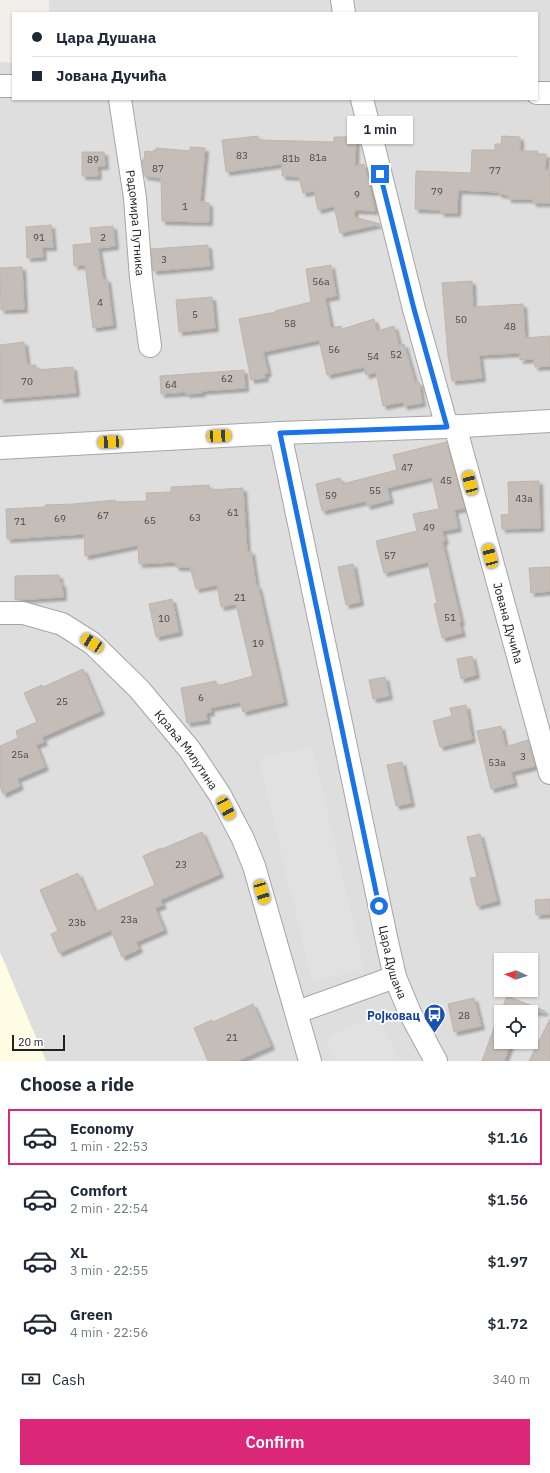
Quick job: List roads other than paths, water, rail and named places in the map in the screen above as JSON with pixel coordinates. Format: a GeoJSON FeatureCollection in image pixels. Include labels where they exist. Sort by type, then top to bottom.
{"type":"FeatureCollection","features":[{"type":"Feature","properties":{"kind":"street"},"geometry":{"type":"LineString","coordinates":[[342,0],[344,12]]}},
{"type":"Feature","properties":{"kind":"street"},"geometry":{"type":"LineString","coordinates":[[0,86],[12,86]]}},
{"type":"Feature","properties":{"kind":"street"},"geometry":{"type":"LineString","coordinates":[[538,93],[550,93]]}},
{"type":"Feature","properties":{"kind":"street","name":"Радомира Путника"},"geometry":{"type":"LineString","coordinates":[[120,100],[135,198],[141,278],[150,346]]}},
{"type":"Feature","properties":{"kind":"street","name":"Јована Дучића"},"geometry":{"type":"LineString","coordinates":[[362,100],[414,309],[451,427],[550,773]]}},
{"type":"Feature","properties":{"kind":"street"},"geometry":{"type":"LineString","coordinates":[[0,448],[280,433],[451,427],[550,421]]}},
{"type":"Feature","properties":{"kind":"street","name":"Цара Душана"},"geometry":{"type":"LineString","coordinates":[[280,433],[395,977],[410,1013],[436,1061]]}},
{"type":"Feature","properties":{"kind":"street","name":"Краља Милутина"},"geometry":{"type":"LineString","coordinates":[[0,613],[23,613],[62,624],[92,643],[139,689],[190,750],[220,795],[243,840],[254,866],[310,1061]]}},
{"type":"Feature","properties":{"kind":"street"},"geometry":{"type":"LineString","coordinates":[[297,1012],[395,977]]}},
{"type":"Feature","properties":{"kind":"place","name":"Ројковац"},"geometry":{"type":"Point","coordinates":[435,1034]}}]}
